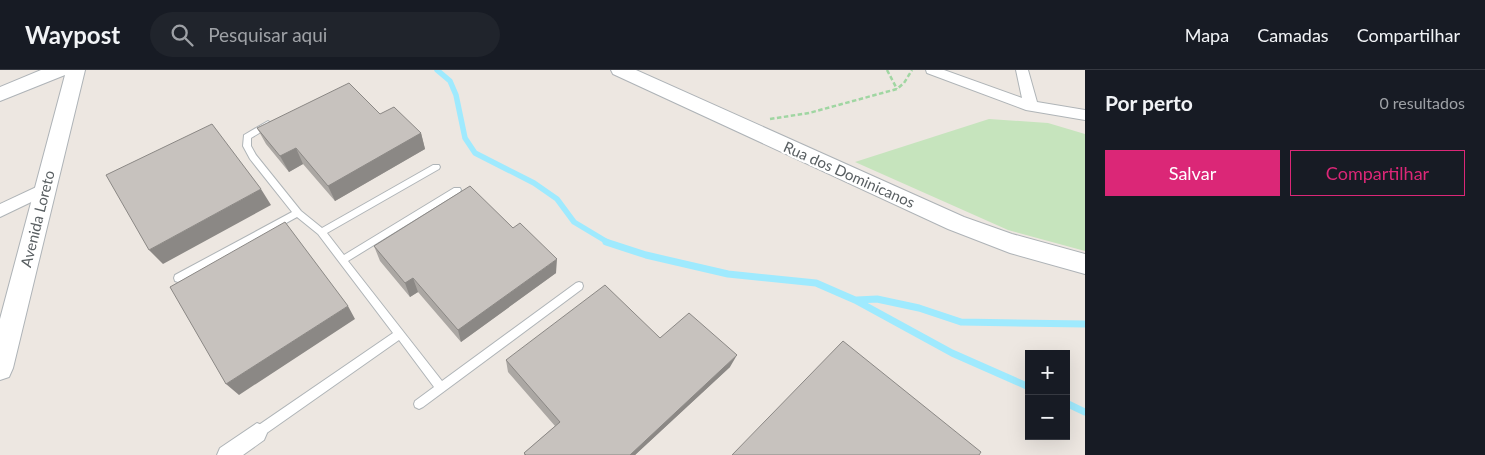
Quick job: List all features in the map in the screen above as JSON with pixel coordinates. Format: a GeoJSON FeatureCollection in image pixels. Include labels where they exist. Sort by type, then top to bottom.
{"type":"FeatureCollection","features":[{"type":"Feature","properties":{"kind":"street"},"geometry":{"type":"LineString","coordinates":[[0,82],[29,70]]}},
{"type":"Feature","properties":{"kind":"street"},"geometry":{"type":"LineString","coordinates":[[0,94],[59,70]]}},
{"type":"Feature","properties":{"kind":"street","name":"Avenida Loreto"},"geometry":{"type":"LineString","coordinates":[[0,368],[76,70]]}},
{"type":"Feature","properties":{"kind":"street","name":"Rua dos Dominicanos"},"geometry":{"type":"LineString","coordinates":[[620,70],[956,223],[1010,243],[1085,264]]}},
{"type":"Feature","properties":{"kind":"street"},"geometry":{"type":"LineString","coordinates":[[932,70],[1031,107],[1085,115]]}},
{"type":"Feature","properties":{"kind":"street"},"geometry":{"type":"LineString","coordinates":[[1022,70],[1031,107]]}},
{"type":"Feature","properties":{"kind":"street"},"geometry":{"type":"LineString","coordinates":[[0,211],[45,189]]}},
{"type":"Feature","properties":{"kind":"street"},"geometry":{"type":"LineString","coordinates":[[227,455],[257,433]]}},
{"type":"Feature","properties":{"kind":"lane"},"geometry":{"type":"LineString","coordinates":[[276,120],[247,137],[247,146],[253,156],[298,213],[321,232],[441,388]]}},
{"type":"Feature","properties":{"kind":"lane"},"geometry":{"type":"LineString","coordinates":[[321,232],[436,167]]}},
{"type":"Feature","properties":{"kind":"lane"},"geometry":{"type":"LineString","coordinates":[[343,260],[457,190]]}},
{"type":"Feature","properties":{"kind":"lane"},"geometry":{"type":"LineString","coordinates":[[178,278],[298,213]]}},
{"type":"Feature","properties":{"kind":"lane"},"geometry":{"type":"LineString","coordinates":[[419,404],[579,286]]}},
{"type":"Feature","properties":{"kind":"lane"},"geometry":{"type":"LineString","coordinates":[[257,433],[400,334]]}},
{"type":"Feature","properties":{"kind":"path"},"geometry":{"type":"LineString","coordinates":[[887,70],[896,89]]}},
{"type":"Feature","properties":{"kind":"path"},"geometry":{"type":"LineString","coordinates":[[735,124],[809,113],[896,89],[904,82],[912,70]]}},
{"type":"Feature","properties":{"kind":"green space"},"geometry":{"type":"Polygon","coordinates":[[[989,119],[1048,123],[1085,134],[1085,251],[1008,230],[855,162],[989,119]]]}},
{"type":"Feature","properties":{"kind":"building"},"geometry":{"type":"Polygon","coordinates":[[[349,83],[380,114],[394,107],[421,133],[328,186],[296,148],[280,156],[257,128],[349,83]]]}},
{"type":"Feature","properties":{"kind":"building"},"geometry":{"type":"Polygon","coordinates":[[[212,124],[261,189],[149,250],[106,175],[212,124]]]}},
{"type":"Feature","properties":{"kind":"building"},"geometry":{"type":"Polygon","coordinates":[[[470,186],[513,228],[520,223],[557,259],[458,330],[413,278],[405,283],[374,246],[470,186]]]}},
{"type":"Feature","properties":{"kind":"building"},"geometry":{"type":"Polygon","coordinates":[[[285,222],[348,306],[226,384],[170,287],[285,222]]]}},
{"type":"Feature","properties":{"kind":"building"},"geometry":{"type":"Polygon","coordinates":[[[605,285],[660,338],[689,313],[737,355],[630,455],[526,455],[524,453],[560,422],[506,360],[605,285]]]}},
{"type":"Feature","properties":{"kind":"building"},"geometry":{"type":"Polygon","coordinates":[[[843,341],[981,452],[979,455],[732,455],[843,341]]]}},
{"type":"Feature","properties":{"kind":"waterway"},"geometry":{"type":"LineString","coordinates":[[437,70],[450,81],[456,95],[465,138],[475,153],[534,183],[557,199],[574,222],[609,243]]}},
{"type":"Feature","properties":{"kind":"waterway"},"geometry":{"type":"LineString","coordinates":[[609,243],[646,255],[728,274],[816,283],[855,300],[952,353],[1025,385]]}},
{"type":"Feature","properties":{"kind":"waterway"},"geometry":{"type":"LineString","coordinates":[[857,300],[877,299],[919,308],[961,322],[1085,324]]}},
{"type":"Feature","properties":{"kind":"waterway"},"geometry":{"type":"LineString","coordinates":[[1070,405],[1085,412]]}}]}
